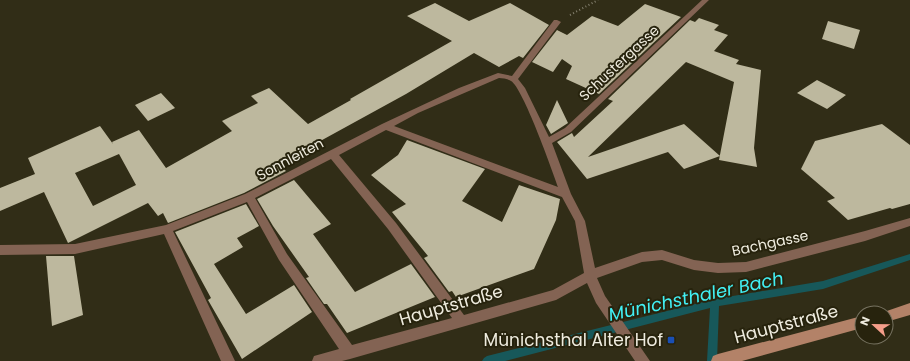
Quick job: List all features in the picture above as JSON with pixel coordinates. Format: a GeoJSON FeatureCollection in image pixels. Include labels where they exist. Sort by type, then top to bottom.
{"type":"FeatureCollection","features":[{"type":"Feature","properties":{"kind":"street","name":"Schustergasse"},"geometry":{"type":"LineString","coordinates":[[547,142],[568,130],[706,0]]}},
{"type":"Feature","properties":{"kind":"street"},"geometry":{"type":"LineString","coordinates":[[557,22],[514,78],[521,88],[547,142],[566,194],[580,222],[590,275],[600,299],[643,361]]}},
{"type":"Feature","properties":{"kind":"street","name":"Sonnleiten"},"geometry":{"type":"LineString","coordinates":[[0,250],[74,249],[167,229],[249,197],[385,126],[456,93],[498,75],[514,78]]}},
{"type":"Feature","properties":{"kind":"street"},"geometry":{"type":"LineString","coordinates":[[385,126],[566,194]]}},
{"type":"Feature","properties":{"kind":"street"},"geometry":{"type":"LineString","coordinates":[[332,153],[392,226],[461,321]]}},
{"type":"Feature","properties":{"kind":"street"},"geometry":{"type":"LineString","coordinates":[[249,197],[282,257],[350,353]]}},
{"type":"Feature","properties":{"kind":"street","name":"Bachgasse"},"geometry":{"type":"LineString","coordinates":[[590,275],[642,257],[662,255],[694,265],[718,268],[746,267],[865,236],[910,222]]}},
{"type":"Feature","properties":{"kind":"street"},"geometry":{"type":"LineString","coordinates":[[167,229],[228,361]]}},
{"type":"Feature","properties":{"kind":"street","name":"Hauptstraße"},"geometry":{"type":"LineString","coordinates":[[319,361],[556,294],[590,275]]}},
{"type":"Feature","properties":{"kind":"street"},"geometry":{"type":"LineString","coordinates":[[894,314],[910,309]]}},
{"type":"Feature","properties":{"kind":"street","name":"Hauptstraße"},"geometry":{"type":"LineString","coordinates":[[724,360],[854,324]]}},
{"type":"Feature","properties":{"kind":"path"},"geometry":{"type":"LineString","coordinates":[[557,22],[598,0]]}},
{"type":"Feature","properties":{"kind":"building"},"geometry":{"type":"Polygon","coordinates":[[[435,3],[469,21],[510,3],[549,25],[523,58],[519,56],[499,67],[474,53],[406,94],[293,156],[280,165],[286,171],[244,193],[168,223],[163,213],[158,216],[148,203],[68,243],[44,192],[0,211],[0,188],[35,174],[28,158],[100,126],[113,144],[112,142],[139,130],[166,168],[232,131],[222,121],[258,103],[251,96],[269,88],[308,124],[452,41],[407,16],[435,3]],[[119,154],[75,173],[93,206],[136,185],[119,154]]]}},
{"type":"Feature","properties":{"kind":"building"},"geometry":{"type":"Polygon","coordinates":[[[645,4],[681,17],[599,94],[566,79],[572,66],[562,59],[553,72],[532,62],[557,30],[567,35],[592,16],[618,26],[645,4]]]}},
{"type":"Feature","properties":{"kind":"building"},"geometry":{"type":"Polygon","coordinates":[[[699,18],[719,25],[714,30],[728,35],[714,51],[739,60],[736,64],[761,70],[754,148],[757,167],[719,160],[720,156],[684,169],[668,152],[587,179],[557,142],[572,133],[574,137],[613,101],[608,99],[690,20],[695,22],[699,18]],[[686,62],[588,157],[684,124],[720,156],[734,82],[686,62]]]}},
{"type":"Feature","properties":{"kind":"building"},"geometry":{"type":"Polygon","coordinates":[[[828,21],[860,30],[854,49],[822,39],[828,21]]]}},
{"type":"Feature","properties":{"kind":"building"},"geometry":{"type":"Polygon","coordinates":[[[817,80],[846,95],[827,109],[797,93],[817,80]]]}},
{"type":"Feature","properties":{"kind":"building"},"geometry":{"type":"Polygon","coordinates":[[[161,93],[175,108],[148,121],[135,105],[161,93]]]}},
{"type":"Feature","properties":{"kind":"building"},"geometry":{"type":"Polygon","coordinates":[[[557,100],[568,123],[551,134],[546,125],[557,100]]]}},
{"type":"Feature","properties":{"kind":"building"},"geometry":{"type":"Polygon","coordinates":[[[882,124],[910,145],[910,204],[848,220],[827,201],[835,198],[801,169],[815,141],[882,124]]]}},
{"type":"Feature","properties":{"kind":"building"},"geometry":{"type":"Polygon","coordinates":[[[407,140],[485,169],[462,201],[502,222],[519,185],[560,199],[556,220],[534,269],[456,297],[452,291],[449,292],[424,258],[428,256],[392,212],[406,204],[371,175],[398,155],[407,140]]]}},
{"type":"Feature","properties":{"kind":"building"},"geometry":{"type":"Polygon","coordinates":[[[294,180],[331,224],[313,234],[355,292],[411,264],[435,297],[347,333],[327,304],[324,304],[306,278],[309,277],[273,226],[257,199],[294,180]]]}},
{"type":"Feature","properties":{"kind":"building"},"geometry":{"type":"Polygon","coordinates":[[[246,204],[259,226],[237,238],[243,247],[214,264],[246,314],[294,285],[312,312],[242,359],[208,300],[211,298],[175,232],[246,204]]]}},
{"type":"Feature","properties":{"kind":"building"},"geometry":{"type":"Polygon","coordinates":[[[46,256],[74,256],[83,315],[52,326],[46,256]]]}},
{"type":"Feature","properties":{"kind":"waterway","name":"Münichsthaler Bach"},"geometry":{"type":"LineString","coordinates":[[715,303],[823,285],[910,257]]}},
{"type":"Feature","properties":{"kind":"waterway","name":"Münichsthaler Bach"},"geometry":{"type":"LineString","coordinates":[[487,361],[715,303]]}},
{"type":"Feature","properties":{"kind":"waterway"},"geometry":{"type":"LineString","coordinates":[[712,361],[715,303]]}},
{"type":"Feature","properties":{"kind":"place","name":"Münichsthal Alter Hof"},"geometry":{"type":"Point","coordinates":[671,340]}}]}
